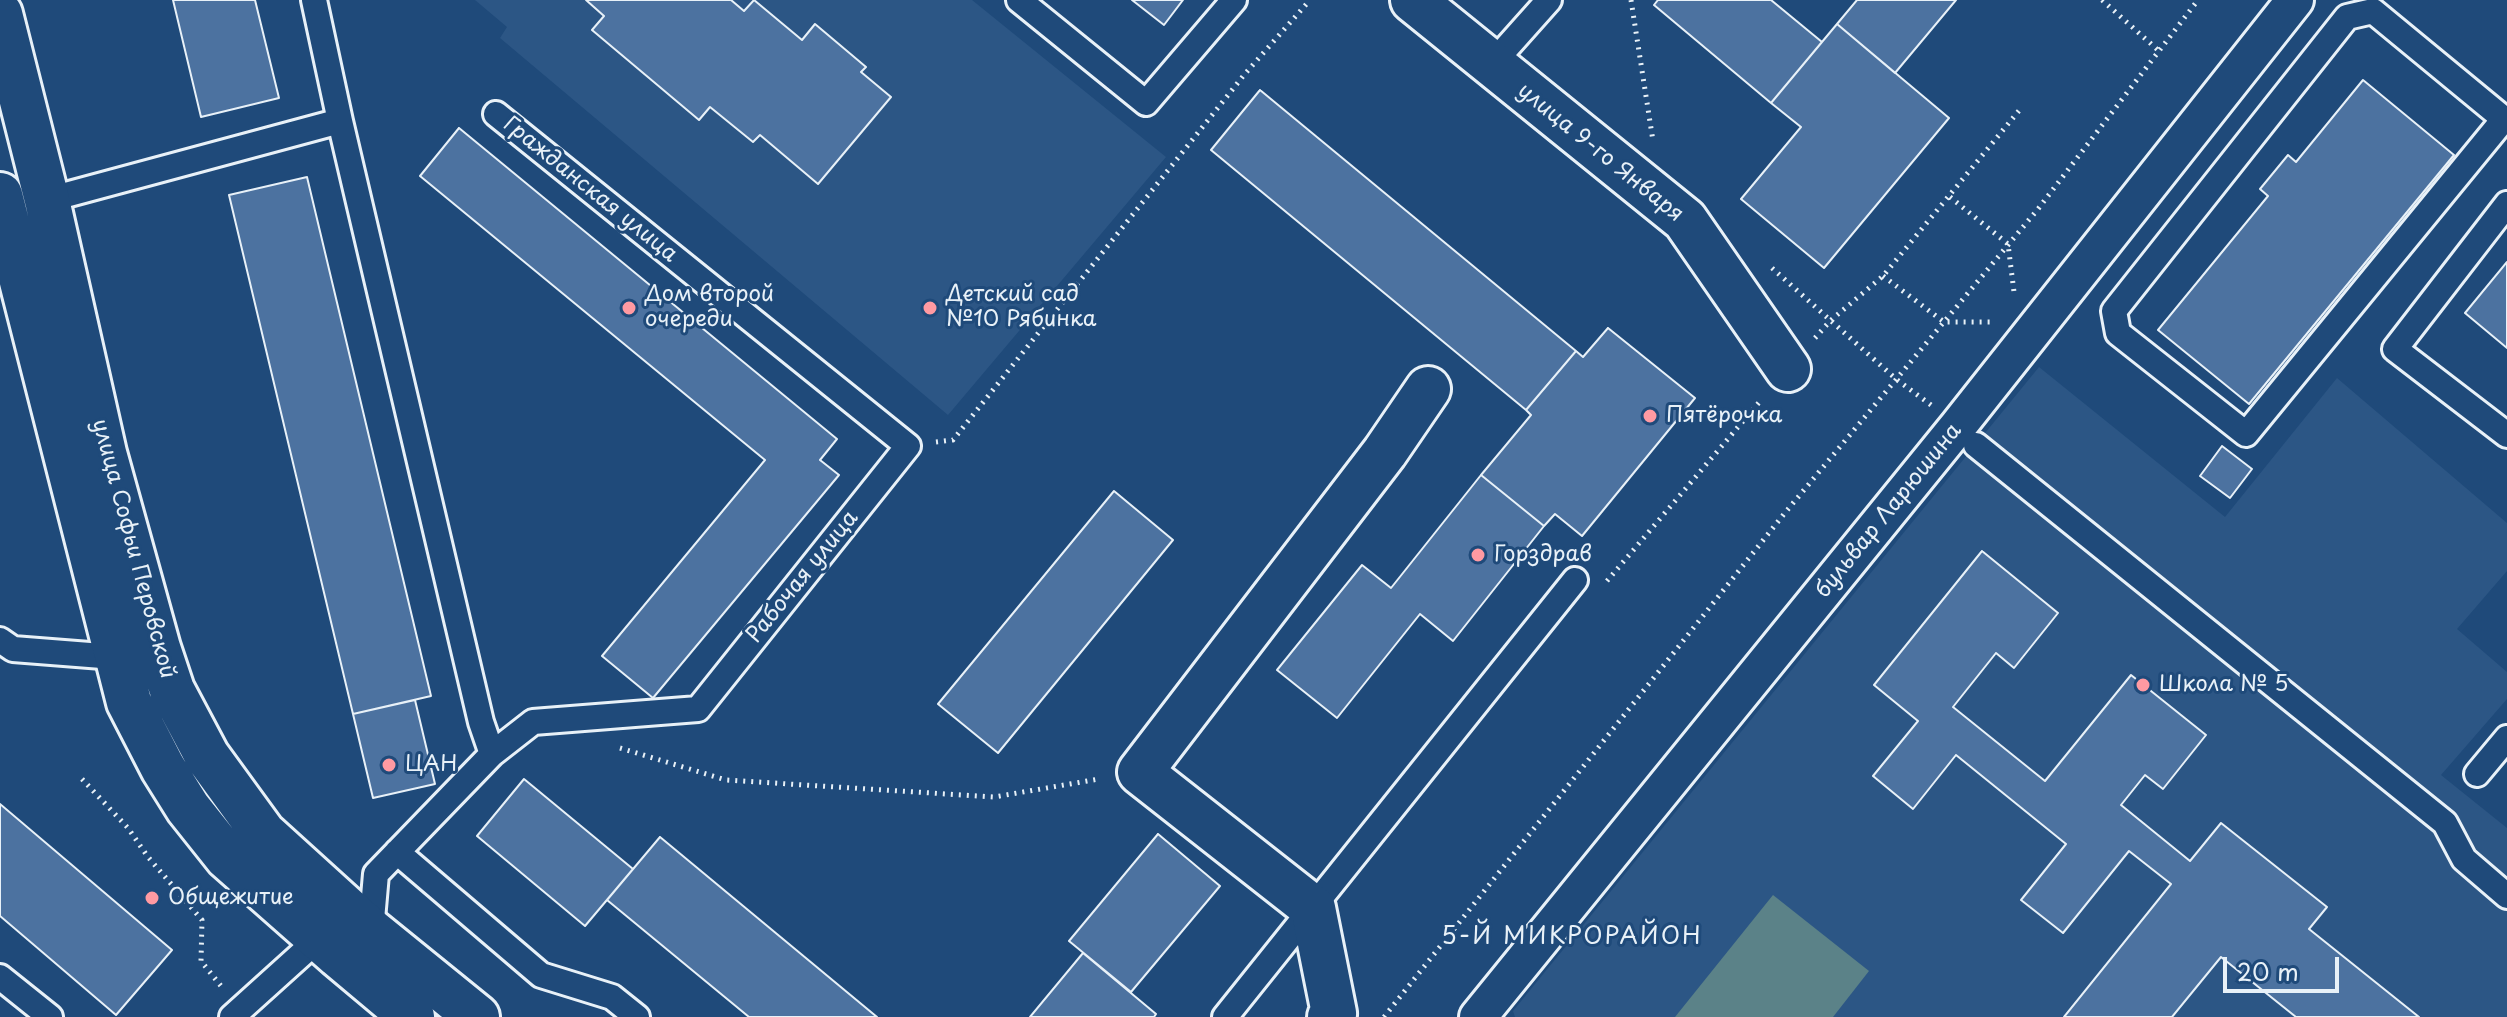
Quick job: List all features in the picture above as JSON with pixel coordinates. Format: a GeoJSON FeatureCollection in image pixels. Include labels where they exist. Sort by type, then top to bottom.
{"type":"FeatureCollection","features":[{"type":"Feature","properties":{"kind":"street","name":"улица 9-го Января"},"geometry":{"type":"LineString","coordinates":[[1413,0],[1685,220],[1788,369]]}},
{"type":"Feature","properties":{"kind":"street","name":"бульвар Ларюшина"},"geometry":{"type":"LineString","coordinates":[[1478,1017],[1967,436],[2033,332],[2295,0]]}},
{"type":"Feature","properties":{"kind":"street","name":"улица Софьи Перовской"},"geometry":{"type":"LineString","coordinates":[[0,14],[47,200],[104,453],[172,690],[207,756],[263,833],[412,1017]]}},
{"type":"Feature","properties":{"kind":"street","name":"улица Софьи Перовской"},"geometry":{"type":"LineString","coordinates":[[0,195],[115,657],[129,702],[163,768],[188,808],[227,857],[477,1017]]}},
{"type":"Feature","properties":{"kind":"street"},"geometry":{"type":"LineString","coordinates":[[1330,1017],[1334,1013],[1313,908],[1140,772],[1385,452],[1428,389]]}},
{"type":"Feature","properties":{"kind":"lane"},"geometry":{"type":"LineString","coordinates":[[236,1013],[344,933],[376,874],[492,754],[481,722],[314,0]]}},
{"type":"Feature","properties":{"kind":"lane"},"geometry":{"type":"LineString","coordinates":[[1019,0],[1146,103],[1234,0]]}},
{"type":"Feature","properties":{"kind":"lane"},"geometry":{"type":"LineString","coordinates":[[1492,64],[1549,0]]}},
{"type":"Feature","properties":{"kind":"lane"},"geometry":{"type":"LineString","coordinates":[[2373,11],[2506,120],[2246,434],[2118,333],[2114,311],[2347,17],[2373,11]]}},
{"type":"Feature","properties":{"kind":"lane","name":"Гражданская улица"},"geometry":{"type":"LineString","coordinates":[[496,114],[908,446]]}},
{"type":"Feature","properties":{"kind":"lane"},"geometry":{"type":"LineString","coordinates":[[47,200],[340,121]]}},
{"type":"Feature","properties":{"kind":"lane"},"geometry":{"type":"LineString","coordinates":[[2507,204],[2395,349],[2507,435]]}},
{"type":"Feature","properties":{"kind":"lane"},"geometry":{"type":"LineString","coordinates":[[1967,436],[2445,823],[2464,859],[2507,896]]}},
{"type":"Feature","properties":{"kind":"lane","name":"Рабочая улица"},"geometry":{"type":"LineString","coordinates":[[492,754],[533,722],[698,709],[908,446]]}},
{"type":"Feature","properties":{"kind":"lane"},"geometry":{"type":"LineString","coordinates":[[1225,1017],[1575,580]]}},
{"type":"Feature","properties":{"kind":"lane"},"geometry":{"type":"LineString","coordinates":[[0,640],[13,649],[115,657]]}},
{"type":"Feature","properties":{"kind":"lane"},"geometry":{"type":"LineString","coordinates":[[2477,774],[2507,738]]}},
{"type":"Feature","properties":{"kind":"lane"},"geometry":{"type":"LineString","coordinates":[[397,852],[541,975],[612,997],[637,1017]]}},
{"type":"Feature","properties":{"kind":"lane"},"geometry":{"type":"LineString","coordinates":[[0,977],[50,1017]]}},
{"type":"Feature","properties":{"kind":"path"},"geometry":{"type":"LineString","coordinates":[[908,446],[953,440],[1244,75],[1310,0]]}},
{"type":"Feature","properties":{"kind":"path"},"geometry":{"type":"LineString","coordinates":[[1631,0],[1655,149]]}},
{"type":"Feature","properties":{"kind":"path"},"geometry":{"type":"LineString","coordinates":[[2102,0],[2159,51]]}},
{"type":"Feature","properties":{"kind":"path"},"geometry":{"type":"LineString","coordinates":[[2108,6],[2113,0]]}},
{"type":"Feature","properties":{"kind":"path"},"geometry":{"type":"LineString","coordinates":[[1384,1017],[1774,526],[2008,244],[2198,0]]}},
{"type":"Feature","properties":{"kind":"path"},"geometry":{"type":"LineString","coordinates":[[1950,197],[2008,244],[2015,296],[2033,332]]}},
{"type":"Feature","properties":{"kind":"path"},"geometry":{"type":"LineString","coordinates":[[1760,258],[1896,379],[1967,436]]}},
{"type":"Feature","properties":{"kind":"path"},"geometry":{"type":"LineString","coordinates":[[1883,276],[1944,322],[1992,322],[2033,332]]}},
{"type":"Feature","properties":{"kind":"path"},"geometry":{"type":"LineString","coordinates":[[607,744],[726,780],[994,797],[1140,772]]}},
{"type":"Feature","properties":{"kind":"path"},"geometry":{"type":"LineString","coordinates":[[82,779],[128,828],[164,877],[202,920],[201,961],[236,1013]]}},
{"type":"Feature","properties":{"kind":"shaded area","name":"Детский сад №10 Рябинка"},"geometry":{"type":"Polygon","coordinates":[[[475,0],[972,0],[1166,157],[948,415],[500,38],[507,27],[475,0]]]}},
{"type":"Feature","properties":{"kind":"shaded area","name":"Школа № 5"},"geometry":{"type":"Polygon","coordinates":[[[2039,367],[2225,517],[2337,378],[2507,523],[2507,571],[2457,629],[2507,672],[2507,699],[2441,775],[2507,828],[2507,1017],[1515,1017],[1513,1011],[2039,367]]]}},
{"type":"Feature","properties":{"kind":"green space"},"geometry":{"type":"Polygon","coordinates":[[[1773,895],[1869,971],[1833,1017],[1675,1017],[1773,895]]]}},
{"type":"Feature","properties":{"kind":"building"},"geometry":{"type":"Polygon","coordinates":[[[173,0],[255,0],[279,98],[201,117],[173,0]]]}},
{"type":"Feature","properties":{"kind":"building"},"geometry":{"type":"Polygon","coordinates":[[[586,0],[731,0],[744,11],[754,0],[802,40],[815,24],[866,67],[861,72],[891,97],[818,184],[760,135],[753,142],[710,107],[699,120],[592,30],[604,16],[586,0]]]}},
{"type":"Feature","properties":{"kind":"building"},"geometry":{"type":"Polygon","coordinates":[[[1132,0],[1183,0],[1164,25],[1132,0]]]}},
{"type":"Feature","properties":{"kind":"building"},"geometry":{"type":"Polygon","coordinates":[[[1658,0],[1771,0],[1822,42],[1771,103],[1654,5],[1658,0]]]}},
{"type":"Feature","properties":{"kind":"building"},"geometry":{"type":"Polygon","coordinates":[[[1857,0],[1956,0],[1895,73],[1837,24],[1857,0]]]}},
{"type":"Feature","properties":{"kind":"building"},"geometry":{"type":"Polygon","coordinates":[[[1837,24],[1949,118],[1824,268],[1741,199],[1801,127],[1771,103],[1837,24]]]}},
{"type":"Feature","properties":{"kind":"building"},"geometry":{"type":"Polygon","coordinates":[[[2363,80],[2454,155],[2249,404],[2158,330],[2268,196],[2260,189],[2288,155],[2296,162],[2363,80]]]}},
{"type":"Feature","properties":{"kind":"building"},"geometry":{"type":"Polygon","coordinates":[[[1260,90],[1576,351],[1526,410],[1211,150],[1260,90]]]}},
{"type":"Feature","properties":{"kind":"building","name":"Дом второй очереди"},"geometry":{"type":"Polygon","coordinates":[[[459,128],[837,439],[820,460],[839,475],[653,698],[602,656],[765,460],[420,176],[459,128]]]}},
{"type":"Feature","properties":{"kind":"building"},"geometry":{"type":"Polygon","coordinates":[[[307,177],[431,696],[353,714],[229,195],[307,177]]]}},
{"type":"Feature","properties":{"kind":"building"},"geometry":{"type":"Polygon","coordinates":[[[2507,262],[2507,348],[2465,313],[2507,262]]]}},
{"type":"Feature","properties":{"kind":"building"},"geometry":{"type":"Polygon","coordinates":[[[1608,328],[1695,398],[1582,536],[1555,514],[1544,526],[1481,475],[1531,415],[1526,410],[1576,351],[1583,357],[1608,328]]]}},
{"type":"Feature","properties":{"kind":"building"},"geometry":{"type":"Polygon","coordinates":[[[2222,446],[2252,469],[2230,498],[2200,476],[2222,446]]]}},
{"type":"Feature","properties":{"kind":"building"},"geometry":{"type":"Polygon","coordinates":[[[1481,475],[1544,526],[1453,641],[1420,614],[1337,718],[1277,670],[1362,565],[1391,588],[1481,475]]]}},
{"type":"Feature","properties":{"kind":"building"},"geometry":{"type":"Polygon","coordinates":[[[1114,491],[1173,540],[998,753],[938,704],[1114,491]]]}},
{"type":"Feature","properties":{"kind":"building"},"geometry":{"type":"Polygon","coordinates":[[[1982,551],[2058,613],[2014,668],[1996,653],[1953,707],[2045,781],[2131,675],[2206,735],[2163,789],[2145,775],[2121,805],[2190,861],[2221,823],[2327,907],[2309,929],[2419,1017],[2296,1017],[2221,957],[2172,1017],[2064,1017],[2171,884],[2129,851],[2063,933],[2021,900],[2066,844],[1956,755],[1913,809],[1873,776],[1918,721],[1874,685],[1982,551]]]}},
{"type":"Feature","properties":{"kind":"building"},"geometry":{"type":"Polygon","coordinates":[[[415,700],[435,784],[373,798],[353,714],[415,700]]]}},
{"type":"Feature","properties":{"kind":"building"},"geometry":{"type":"Polygon","coordinates":[[[524,779],[633,869],[585,926],[477,836],[524,779]]]}},
{"type":"Feature","properties":{"kind":"building"},"geometry":{"type":"Polygon","coordinates":[[[0,804],[172,950],[116,1015],[0,916],[0,804]]]}},
{"type":"Feature","properties":{"kind":"building"},"geometry":{"type":"Polygon","coordinates":[[[1158,834],[1220,886],[1131,992],[1069,941],[1158,834]]]}},
{"type":"Feature","properties":{"kind":"building"},"geometry":{"type":"Polygon","coordinates":[[[660,837],[877,1017],[749,1017],[607,900],[660,837]]]}},
{"type":"Feature","properties":{"kind":"building"},"geometry":{"type":"Polygon","coordinates":[[[1083,953],[1156,1014],[1154,1017],[1030,1017],[1083,953]]]}},
{"type":"Feature","properties":{"kind":"place","name":"Дом второй очереди"},"geometry":{"type":"Point","coordinates":[629,308]}},
{"type":"Feature","properties":{"kind":"place","name":"Детский сад №10 Рябинка"},"geometry":{"type":"Point","coordinates":[930,308]}},
{"type":"Feature","properties":{"kind":"place","name":"Пятёрочка"},"geometry":{"type":"Point","coordinates":[1650,416]}},
{"type":"Feature","properties":{"kind":"place","name":"Горздрав"},"geometry":{"type":"Point","coordinates":[1478,555]}},
{"type":"Feature","properties":{"kind":"place","name":"Школа № 5"},"geometry":{"type":"Point","coordinates":[2143,685]}},
{"type":"Feature","properties":{"kind":"place","name":"ЦАН"},"geometry":{"type":"Point","coordinates":[389,765]}},
{"type":"Feature","properties":{"kind":"place","name":"Общежитие"},"geometry":{"type":"Point","coordinates":[152,898]}},
{"type":"Feature","properties":{"kind":"district","name":"5-Й МИКРОРАЙОН"},"geometry":{"type":"Point","coordinates":[1572,937]}}]}
